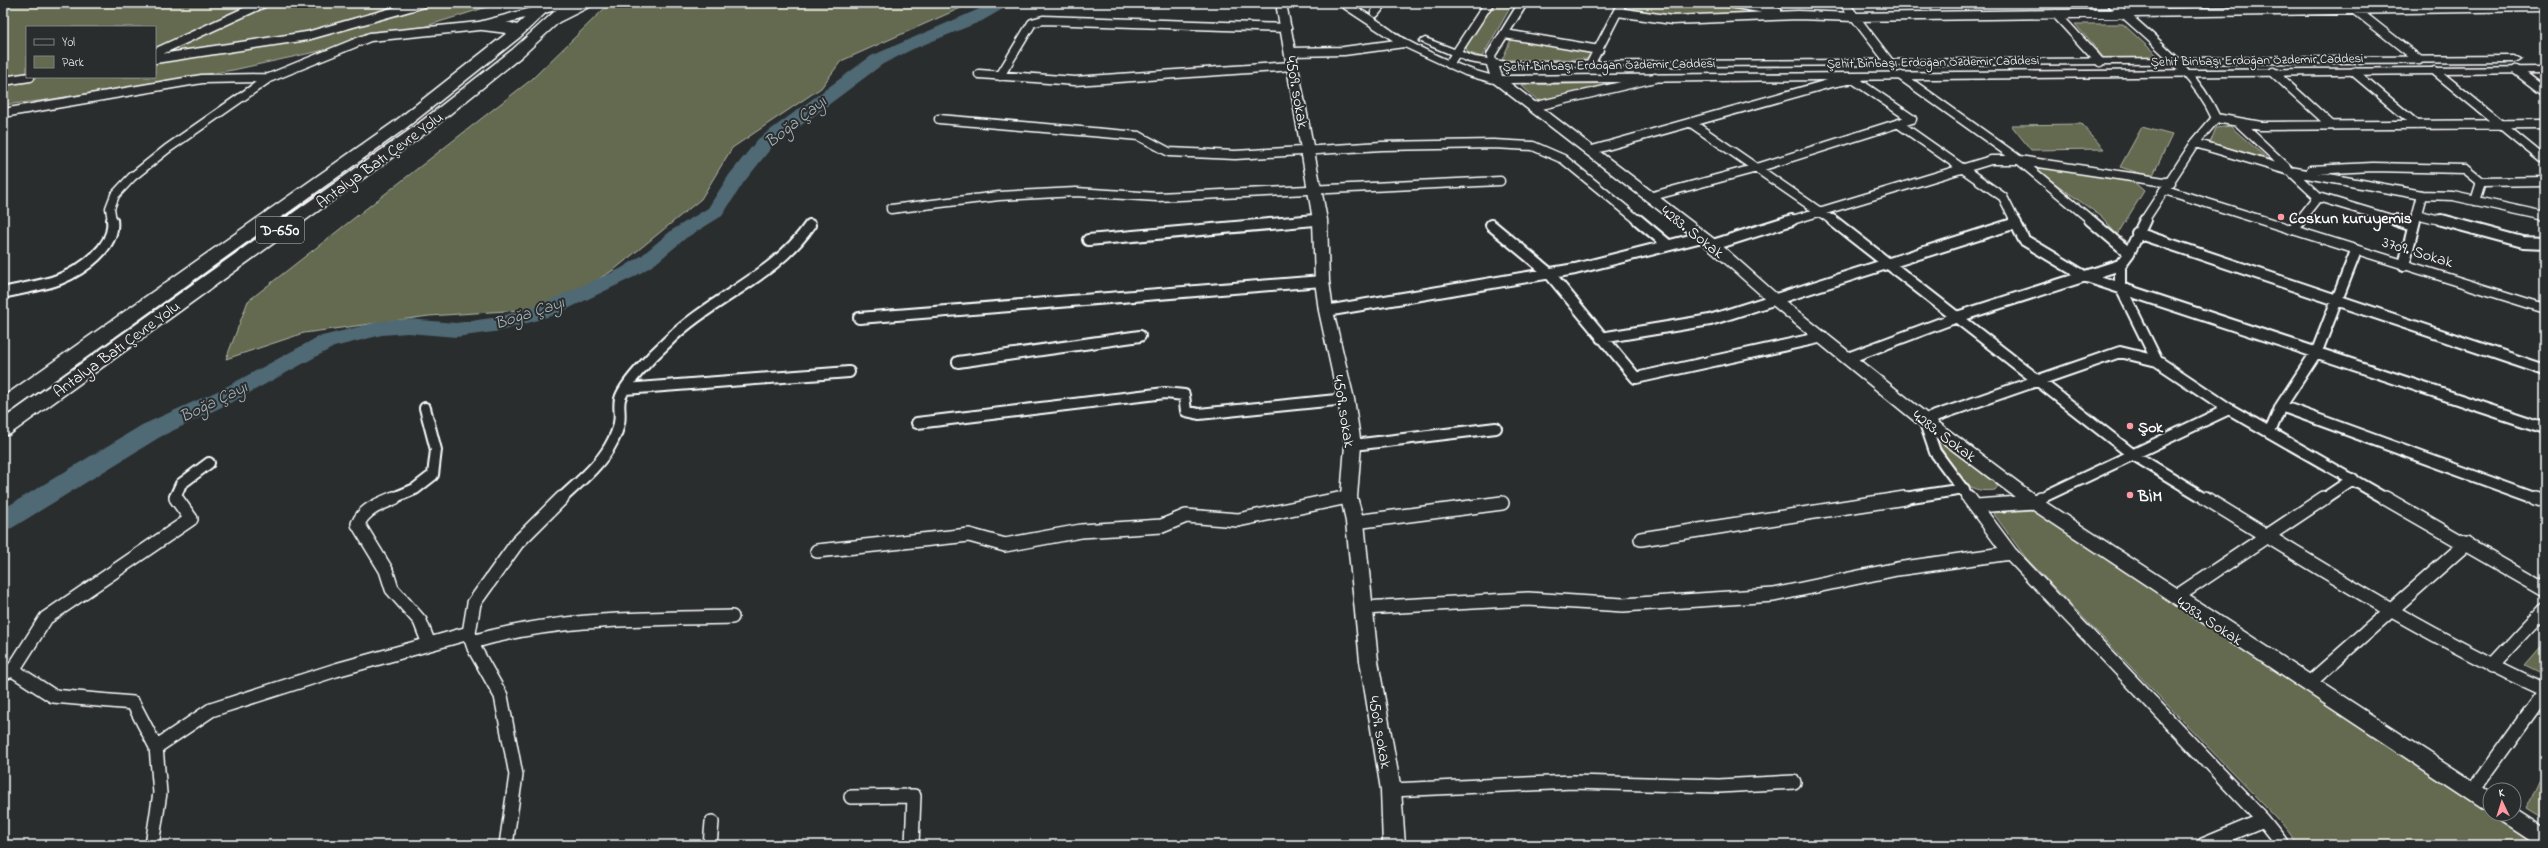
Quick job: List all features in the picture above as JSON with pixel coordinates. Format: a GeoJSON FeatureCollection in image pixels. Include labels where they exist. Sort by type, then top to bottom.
{"type":"FeatureCollection","features":[{"type":"Feature","properties":{"kind":"highway","name":"Antalya Batı Çevre Yolu"},"geometry":{"type":"LineString","coordinates":[[3,407],[400,125],[548,8],[572,3]]}},
{"type":"Feature","properties":{"kind":"highway"},"geometry":{"type":"LineString","coordinates":[[548,8],[590,3]]}},
{"type":"Feature","properties":{"kind":"highway","name":"Antalya Batı Çevre Yolu"},"geometry":{"type":"LineString","coordinates":[[3,429],[424,128],[474,89],[548,8]]}},
{"type":"Feature","properties":{"kind":"highway"},"geometry":{"type":"LineString","coordinates":[[479,26],[512,27],[515,34]]}},
{"type":"Feature","properties":{"kind":"main road","name":"4509. sokak"},"geometry":{"type":"LineString","coordinates":[[1282,3],[1320,220],[1322,281],[1326,311],[1346,399],[1353,445],[1349,497],[1354,522],[1362,608],[1391,790],[1394,845]]}},
{"type":"Feature","properties":{"kind":"main road","name":"Şehit Binbaşı Erdoğan Özdemir Caddesi"},"geometry":{"type":"LineString","coordinates":[[1341,3],[1404,43],[1469,73],[1498,80],[2545,70]]}},
{"type":"Feature","properties":{"kind":"main road","name":"Şehit Binbaşı Erdoğan Özdemir Caddesi"},"geometry":{"type":"LineString","coordinates":[[1359,3],[1416,38],[1454,53],[1492,64],[1590,65],[2545,59]]}},
{"type":"Feature","properties":{"kind":"main road"},"geometry":{"type":"LineString","coordinates":[[1492,64],[1498,80]]}},
{"type":"Feature","properties":{"kind":"main road","name":"4283. Sokak"},"geometry":{"type":"LineString","coordinates":[[1498,80],[1708,241],[1775,300],[1823,337],[1924,420],[2033,502],[2482,798]]}},
{"type":"Feature","properties":{"kind":"main road","name":"3709. Sokak"},"geometry":{"type":"LineString","coordinates":[[2168,187],[2356,251],[2545,308]]}},
{"type":"Feature","properties":{"kind":"main road"},"geometry":{"type":"LineString","coordinates":[[2520,822],[2545,838]]}},
{"type":"Feature","properties":{"kind":"street"},"geometry":{"type":"LineString","coordinates":[[156,53],[264,3]]}},
{"type":"Feature","properties":{"kind":"street"},"geometry":{"type":"LineString","coordinates":[[156,59],[307,36],[424,3]]}},
{"type":"Feature","properties":{"kind":"street"},"geometry":{"type":"LineString","coordinates":[[3,293],[60,279],[87,264],[106,245],[113,227],[110,208],[115,195],[132,177],[167,149],[269,78],[370,37],[447,28],[479,26],[567,3]]}},
{"type":"Feature","properties":{"kind":"street"},"geometry":{"type":"LineString","coordinates":[[1375,13],[1383,3]]}},
{"type":"Feature","properties":{"kind":"street"},"geometry":{"type":"LineString","coordinates":[[1449,64],[1454,53],[1489,3]]}},
{"type":"Feature","properties":{"kind":"street"},"geometry":{"type":"LineString","coordinates":[[1492,64],[1491,55],[1523,3]]}},
{"type":"Feature","properties":{"kind":"street"},"geometry":{"type":"LineString","coordinates":[[1590,65],[1622,3]]}},
{"type":"Feature","properties":{"kind":"street"},"geometry":{"type":"LineString","coordinates":[[1730,3],[1798,15]]}},
{"type":"Feature","properties":{"kind":"street"},"geometry":{"type":"LineString","coordinates":[[1844,3],[1890,63]]}},
{"type":"Feature","properties":{"kind":"street"},"geometry":{"type":"LineString","coordinates":[[2112,3],[2174,61],[2213,108],[2216,118]]}},
{"type":"Feature","properties":{"kind":"street"},"geometry":{"type":"LineString","coordinates":[[2346,3],[2419,60]]}},
{"type":"Feature","properties":{"kind":"street"},"geometry":{"type":"LineString","coordinates":[[1618,12],[1672,20],[1798,15],[1854,16],[2056,14],[2545,7]]}},
{"type":"Feature","properties":{"kind":"street"},"geometry":{"type":"LineString","coordinates":[[447,28],[548,8]]}},
{"type":"Feature","properties":{"kind":"street"},"geometry":{"type":"LineString","coordinates":[[2056,14],[2100,62]]}},
{"type":"Feature","properties":{"kind":"street"},"geometry":{"type":"LineString","coordinates":[[1000,76],[1032,23],[1043,20],[1287,28]]}},
{"type":"Feature","properties":{"kind":"street"},"geometry":{"type":"LineString","coordinates":[[1504,34],[1599,50]]}},
{"type":"Feature","properties":{"kind":"street"},"geometry":{"type":"LineString","coordinates":[[979,74],[1075,81],[1292,59],[1404,43]]}},
{"type":"Feature","properties":{"kind":"street"},"geometry":{"type":"LineString","coordinates":[[2516,70],[2545,92]]}},
{"type":"Feature","properties":{"kind":"street"},"geometry":{"type":"LineString","coordinates":[[2435,71],[2545,161]]}},
{"type":"Feature","properties":{"kind":"street"},"geometry":{"type":"LineString","coordinates":[[2273,72],[2331,125]]}},
{"type":"Feature","properties":{"kind":"street"},"geometry":{"type":"LineString","coordinates":[[2354,72],[2416,125]]}},
{"type":"Feature","properties":{"kind":"street"},"geometry":{"type":"LineString","coordinates":[[1589,151],[1853,79],[1872,76]]}},
{"type":"Feature","properties":{"kind":"street"},"geometry":{"type":"LineString","coordinates":[[1901,76],[2019,160],[2129,253]]}},
{"type":"Feature","properties":{"kind":"street"},"geometry":{"type":"LineString","coordinates":[[3,81],[26,78]]}},
{"type":"Feature","properties":{"kind":"street"},"geometry":{"type":"LineString","coordinates":[[3,114],[42,109],[161,85],[217,78],[269,78]]}},
{"type":"Feature","properties":{"kind":"street"},"geometry":{"type":"LineString","coordinates":[[1533,107],[1657,78]]}},
{"type":"Feature","properties":{"kind":"street"},"geometry":{"type":"LineString","coordinates":[[1649,197],[1757,168],[1912,119],[1853,79]]}},
{"type":"Feature","properties":{"kind":"street"},"geometry":{"type":"LineString","coordinates":[[2216,118],[2261,126],[2545,124]]}},
{"type":"Feature","properties":{"kind":"street"},"geometry":{"type":"LineString","coordinates":[[1848,358],[1957,317],[2120,265],[2129,253],[2137,233],[2195,143],[2216,118]]}},
{"type":"Feature","properties":{"kind":"street"},"geometry":{"type":"LineString","coordinates":[[939,119],[1139,136],[1169,152],[1235,156],[1308,149],[1480,144],[1522,145],[1544,149],[1563,159],[1595,183],[1668,245]]}},
{"type":"Feature","properties":{"kind":"street"},"geometry":{"type":"LineString","coordinates":[[1691,123],[1821,212],[2132,454],[2266,537],[2389,610],[2492,666],[2545,691],[2472,792]]}},
{"type":"Feature","properties":{"kind":"street"},"geometry":{"type":"LineString","coordinates":[[2239,123],[2318,197],[2413,226]]}},
{"type":"Feature","properties":{"kind":"street"},"geometry":{"type":"LineString","coordinates":[[1899,124],[2003,197],[2024,240],[2084,276],[2120,286],[2545,428]]}},
{"type":"Feature","properties":{"kind":"street"},"geometry":{"type":"LineString","coordinates":[[2195,143],[2290,171],[2422,195],[2453,196],[2545,216]]}},
{"type":"Feature","properties":{"kind":"street"},"geometry":{"type":"LineString","coordinates":[[1326,311],[1575,269],[1668,245],[1708,241],[1821,212],[1991,160],[2019,160],[2168,187]]}},
{"type":"Feature","properties":{"kind":"street"},"geometry":{"type":"LineString","coordinates":[[2290,171],[2373,167],[2465,169],[2481,182],[2545,181]]}},
{"type":"Feature","properties":{"kind":"street"},"geometry":{"type":"LineString","coordinates":[[891,209],[999,196],[1076,192],[1157,197],[1500,181]]}},
{"type":"Feature","properties":{"kind":"street"},"geometry":{"type":"LineString","coordinates":[[2475,201],[2481,182]]}},
{"type":"Feature","properties":{"kind":"street"},"geometry":{"type":"LineString","coordinates":[[2404,265],[2422,195]]}},
{"type":"Feature","properties":{"kind":"street"},"geometry":{"type":"LineString","coordinates":[[2292,229],[2318,197]]}},
{"type":"Feature","properties":{"kind":"street"},"geometry":{"type":"LineString","coordinates":[[2416,214],[2523,242],[2545,243]]}},
{"type":"Feature","properties":{"kind":"street"},"geometry":{"type":"LineString","coordinates":[[1088,240],[1320,220]]}},
{"type":"Feature","properties":{"kind":"street"},"geometry":{"type":"LineString","coordinates":[[1601,338],[1710,320],[2016,223]]}},
{"type":"Feature","properties":{"kind":"street"},"geometry":{"type":"LineString","coordinates":[[506,845],[516,775],[501,696],[471,637],[474,604],[517,543],[588,473],[610,446],[619,423],[620,399],[625,388],[666,342],[719,301],[768,270],[799,242],[810,225]]}},
{"type":"Feature","properties":{"kind":"street"},"geometry":{"type":"LineString","coordinates":[[1491,225],[1549,273],[1601,338],[1636,378],[1823,337]]}},
{"type":"Feature","properties":{"kind":"street"},"geometry":{"type":"LineString","coordinates":[[2137,233],[2545,370]]}},
{"type":"Feature","properties":{"kind":"street"},"geometry":{"type":"LineString","coordinates":[[2270,432],[2281,406],[2317,352],[2356,251]]}},
{"type":"Feature","properties":{"kind":"street"},"geometry":{"type":"LineString","coordinates":[[2120,265],[2120,286],[2157,361]]}},
{"type":"Feature","properties":{"kind":"street"},"geometry":{"type":"LineString","coordinates":[[859,318],[1322,281]]}},
{"type":"Feature","properties":{"kind":"street"},"geometry":{"type":"LineString","coordinates":[[958,362],[1140,336]]}},
{"type":"Feature","properties":{"kind":"street"},"geometry":{"type":"LineString","coordinates":[[2283,845],[2263,820],[2010,553],[1977,506],[1935,452],[1924,420],[2039,382],[2120,352],[2157,361],[2230,409],[2467,543],[2545,590]]}},
{"type":"Feature","properties":{"kind":"street"},"geometry":{"type":"LineString","coordinates":[[625,388],[849,372]]}},
{"type":"Feature","properties":{"kind":"street"},"geometry":{"type":"LineString","coordinates":[[917,423],[1165,393],[1184,395],[1186,400],[1186,410],[1199,414],[1346,399]]}},
{"type":"Feature","properties":{"kind":"street"},"geometry":{"type":"LineString","coordinates":[[2281,406],[2545,502]]}},
{"type":"Feature","properties":{"kind":"street"},"geometry":{"type":"LineString","coordinates":[[425,408],[431,424],[436,459],[433,475],[414,491],[370,508],[361,516],[358,524],[386,570],[392,590],[420,621],[429,644]]}},
{"type":"Feature","properties":{"kind":"street"},"geometry":{"type":"LineString","coordinates":[[1977,506],[2033,502],[2230,409]]}},
{"type":"Feature","properties":{"kind":"street"},"geometry":{"type":"LineString","coordinates":[[1353,445],[1496,428]]}},
{"type":"Feature","properties":{"kind":"street"},"geometry":{"type":"LineString","coordinates":[[152,845],[160,793],[156,747],[133,704],[53,696],[8,672],[46,618],[191,519],[175,496],[181,484],[209,463]]}},
{"type":"Feature","properties":{"kind":"street"},"geometry":{"type":"LineString","coordinates":[[2176,597],[2353,479]]}},
{"type":"Feature","properties":{"kind":"street"},"geometry":{"type":"LineString","coordinates":[[1641,539],[1964,489]]}},
{"type":"Feature","properties":{"kind":"street"},"geometry":{"type":"LineString","coordinates":[[817,551],[968,535],[1005,544],[1081,531],[1162,526],[1186,516],[1238,520],[1349,497]]}},
{"type":"Feature","properties":{"kind":"street"},"geometry":{"type":"LineString","coordinates":[[1354,522],[1502,503]]}},
{"type":"Feature","properties":{"kind":"street"},"geometry":{"type":"LineString","coordinates":[[2308,684],[2389,610],[2467,543]]}},
{"type":"Feature","properties":{"kind":"street"},"geometry":{"type":"LineString","coordinates":[[1362,608],[1528,599],[1623,605],[1774,595],[1897,569],[2010,553]]}},
{"type":"Feature","properties":{"kind":"street"},"geometry":{"type":"LineString","coordinates":[[2492,666],[2545,609]]}},
{"type":"Feature","properties":{"kind":"street"},"geometry":{"type":"LineString","coordinates":[[156,747],[211,710],[336,670],[429,644],[524,628],[589,622],[732,617]]}},
{"type":"Feature","properties":{"kind":"street"},"geometry":{"type":"LineString","coordinates":[[1391,790],[1572,782],[1719,786],[1794,782]]}},
{"type":"Feature","properties":{"kind":"street"},"geometry":{"type":"LineString","coordinates":[[851,796],[914,796],[912,845]]}},
{"type":"Feature","properties":{"kind":"street"},"geometry":{"type":"LineString","coordinates":[[2202,845],[2263,820]]}},
{"type":"Feature","properties":{"kind":"street"},"geometry":{"type":"LineString","coordinates":[[710,845],[712,822]]}},
{"type":"Feature","properties":{"kind":"green space"},"geometry":{"type":"Polygon","coordinates":[[[3,3],[500,3],[407,32],[233,70],[47,100],[3,105],[3,3]]]}},
{"type":"Feature","properties":{"kind":"green space"},"geometry":{"type":"Polygon","coordinates":[[[610,3],[972,3],[841,61],[821,88],[732,148],[701,199],[615,269],[552,308],[429,316],[304,333],[226,359],[248,301],[532,79],[610,3]]]}},
{"type":"Feature","properties":{"kind":"green space"},"geometry":{"type":"Polygon","coordinates":[[[1495,3],[1513,3],[1482,57],[1467,52],[1466,45],[1495,3]]]}},
{"type":"Feature","properties":{"kind":"green space"},"geometry":{"type":"Polygon","coordinates":[[[1635,3],[1707,3],[1763,13],[1670,16],[1633,9],[1635,3]]]}},
{"type":"Feature","properties":{"kind":"green space"},"geometry":{"type":"Polygon","coordinates":[[[2075,24],[2123,24],[2160,58],[2104,58],[2075,24]]]}},
{"type":"Feature","properties":{"kind":"green space"},"geometry":{"type":"Polygon","coordinates":[[[1512,37],[1591,53],[1590,59],[1502,60],[1512,37]]]}},
{"type":"Feature","properties":{"kind":"green space"},"geometry":{"type":"Polygon","coordinates":[[[1617,83],[1538,101],[1521,85],[1617,83]]]}},
{"type":"Feature","properties":{"kind":"green space"},"geometry":{"type":"Polygon","coordinates":[[[2081,124],[2104,149],[2031,150],[2011,125],[2081,124]]]}},
{"type":"Feature","properties":{"kind":"green space"},"geometry":{"type":"Polygon","coordinates":[[[2230,126],[2269,160],[2210,143],[2216,128],[2230,126]]]}},
{"type":"Feature","properties":{"kind":"green space"},"geometry":{"type":"Polygon","coordinates":[[[2142,127],[2172,135],[2152,177],[2120,167],[2142,127]]]}},
{"type":"Feature","properties":{"kind":"green space"},"geometry":{"type":"Polygon","coordinates":[[[2034,165],[2134,182],[2144,191],[2117,235],[2102,217],[2034,168],[2034,165]]]}},
{"type":"Feature","properties":{"kind":"green space"},"geometry":{"type":"Polygon","coordinates":[[[1934,435],[1998,486],[1995,490],[1986,491],[1971,487],[1962,478],[1934,435]]]}},
{"type":"Feature","properties":{"kind":"green space"},"geometry":{"type":"Polygon","coordinates":[[[2033,510],[2482,808],[2482,822],[2502,822],[2537,845],[2299,845],[2283,825],[2026,558],[1993,513],[2033,510]]]}},
{"type":"Feature","properties":{"kind":"green space"},"geometry":{"type":"Polygon","coordinates":[[[2545,642],[2545,675],[2525,665],[2545,642]]]}},
{"type":"Feature","properties":{"kind":"green space"},"geometry":{"type":"Polygon","coordinates":[[[2545,768],[2545,819],[2527,808],[2545,768]]]}},
{"type":"Feature","properties":{"kind":"waterway","name":"Boğa Çayı"},"geometry":{"type":"LineString","coordinates":[[3,521],[151,431],[230,394],[326,342],[347,335],[382,328],[408,326],[456,330],[501,324],[549,309],[627,273],[648,260],[679,234],[715,212],[736,179],[765,143],[877,60],[907,45],[976,18],[1005,3]]}},
{"type":"Feature","properties":{"kind":"place","name":"Coskun kuruyemis"},"geometry":{"type":"Point","coordinates":[2281,217]}},
{"type":"Feature","properties":{"kind":"place","name":"Şok"},"geometry":{"type":"Point","coordinates":[2130,426]}},
{"type":"Feature","properties":{"kind":"place","name":"BİM"},"geometry":{"type":"Point","coordinates":[2130,495]}}]}
